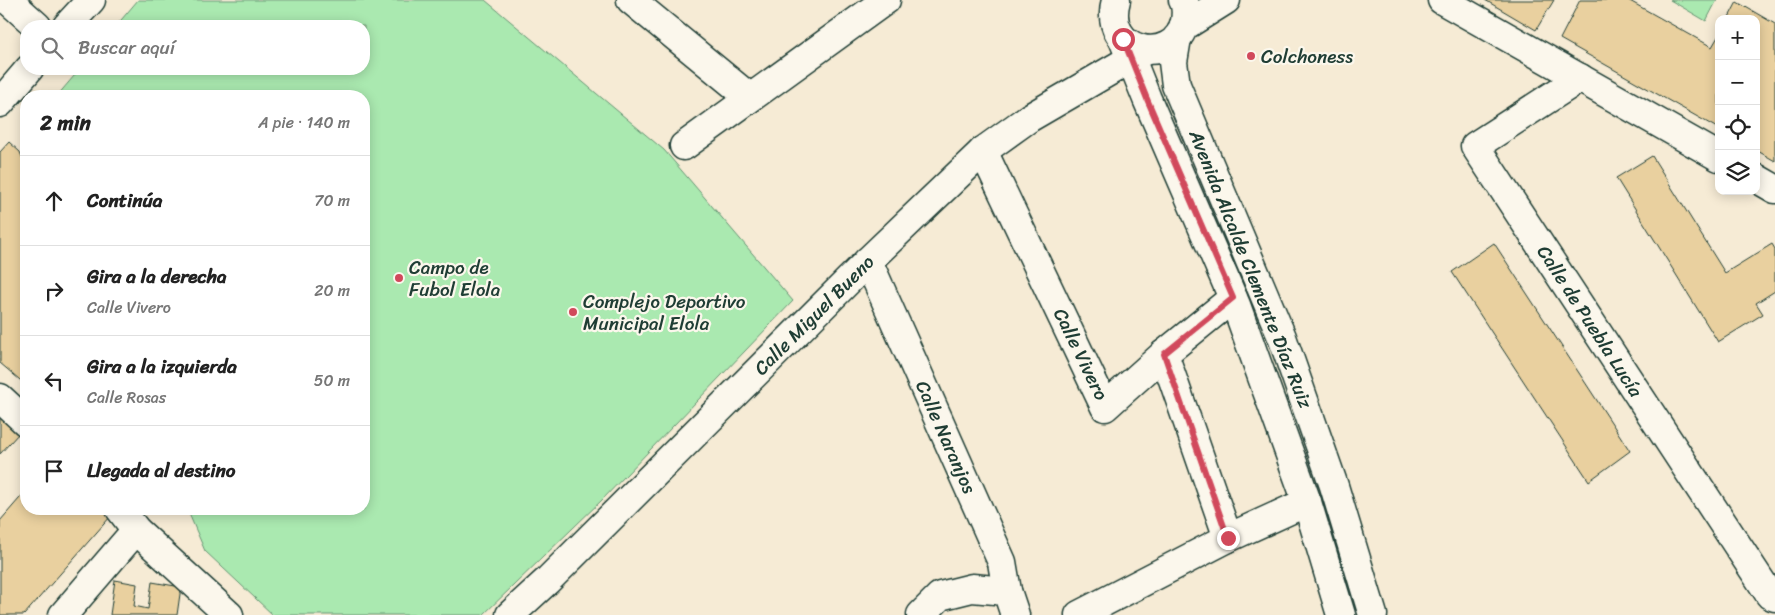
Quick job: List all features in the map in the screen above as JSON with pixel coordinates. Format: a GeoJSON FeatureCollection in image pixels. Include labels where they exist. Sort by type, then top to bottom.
{"type":"FeatureCollection","features":[{"type":"Feature","properties":{"kind":"street"},"geometry":{"type":"LineString","coordinates":[[8,0],[30,20]]}},
{"type":"Feature","properties":{"kind":"street"},"geometry":{"type":"LineString","coordinates":[[72,20],[91,0]]}},
{"type":"Feature","properties":{"kind":"street"},"geometry":{"type":"LineString","coordinates":[[632,0],[749,97]]}},
{"type":"Feature","properties":{"kind":"street"},"geometry":{"type":"LineString","coordinates":[[684,146],[749,97],[886,0]]}},
{"type":"Feature","properties":{"kind":"street","name":"Avenida Alcalde Clemente Díaz Ruiz"},"geometry":{"type":"LineString","coordinates":[[1183,0],[1186,15],[1173,62],[1176,85],[1282,337],[1334,486],[1373,615]]}},
{"type":"Feature","properties":{"kind":"street","name":"Calle Miguel Bueno"},"geometry":{"type":"LineString","coordinates":[[510,615],[547,581],[868,261],[983,151],[1133,49],[1158,49],[1168,45],[1180,32],[1226,0]]}},
{"type":"Feature","properties":{"kind":"street"},"geometry":{"type":"LineString","coordinates":[[1442,0],[1715,155]]}},
{"type":"Feature","properties":{"kind":"street","name":"Avenida Alcalde Clemente Díaz Ruiz"},"geometry":{"type":"LineString","coordinates":[[1111,4],[1114,24],[1133,49],[1233,298],[1306,502],[1341,615]]}},
{"type":"Feature","properties":{"kind":"street"},"geometry":{"type":"LineString","coordinates":[[0,103],[24,75]]}},
{"type":"Feature","properties":{"kind":"street","name":"Calle de Puebla Lucía"},"geometry":{"type":"LineString","coordinates":[[1580,78],[1475,146],[1769,602]]}},
{"type":"Feature","properties":{"kind":"street","name":"Calle Vivero"},"geometry":{"type":"LineString","coordinates":[[983,151],[1105,407],[1164,354],[1233,298]]}},
{"type":"Feature","properties":{"kind":"street"},"geometry":{"type":"LineString","coordinates":[[1760,180],[1775,189]]}},
{"type":"Feature","properties":{"kind":"street","name":"Calle Naranjos"},"geometry":{"type":"LineString","coordinates":[[868,261],[1002,562],[1011,603]]}},
{"type":"Feature","properties":{"kind":"street"},"geometry":{"type":"LineString","coordinates":[[1164,354],[1228,538]]}},
{"type":"Feature","properties":{"kind":"street"},"geometry":{"type":"LineString","coordinates":[[0,398],[20,416]]}},
{"type":"Feature","properties":{"kind":"street"},"geometry":{"type":"LineString","coordinates":[[1079,615],[1228,538],[1306,502]]}},
{"type":"Feature","properties":{"kind":"street"},"geometry":{"type":"LineString","coordinates":[[125,515],[136,530],[229,615]]}},
{"type":"Feature","properties":{"kind":"street"},"geometry":{"type":"LineString","coordinates":[[63,615],[136,530]]}},
{"type":"Feature","properties":{"kind":"street"},"geometry":{"type":"LineString","coordinates":[[921,615],[940,596],[972,588],[1011,603]]}},
{"type":"Feature","properties":{"kind":"green space","name":"Complejo Deportivo Municipal Elola"},"geometry":{"type":"Polygon","coordinates":[[[138,0],[485,0],[664,150],[793,301],[602,500],[483,615],[273,615],[205,551],[190,515],[370,515],[370,90],[62,90],[75,75],[370,75],[370,20],[121,20],[138,0]]]}},
{"type":"Feature","properties":{"kind":"green space"},"geometry":{"type":"Polygon","coordinates":[[[1670,0],[1717,0],[1706,21],[1670,0]]]}},
{"type":"Feature","properties":{"kind":"building"},"geometry":{"type":"Polygon","coordinates":[[[1485,0],[1554,0],[1536,30],[1485,0]]]}},
{"type":"Feature","properties":{"kind":"building"},"geometry":{"type":"Polygon","coordinates":[[[1580,0],[1628,0],[1712,47],[1715,42],[1715,127],[1560,39],[1580,0]]]}},
{"type":"Feature","properties":{"kind":"building"},"geometry":{"type":"Polygon","coordinates":[[[1737,2],[1759,15],[1730,15],[1737,2]]]}},
{"type":"Feature","properties":{"kind":"building"},"geometry":{"type":"Polygon","coordinates":[[[1760,15],[1775,24],[1775,161],[1760,152],[1760,15]]]}},
{"type":"Feature","properties":{"kind":"building"},"geometry":{"type":"Polygon","coordinates":[[[9,142],[20,152],[20,380],[0,363],[0,152],[9,142]]]}},
{"type":"Feature","properties":{"kind":"building"},"geometry":{"type":"Polygon","coordinates":[[[1652,156],[1725,273],[1772,244],[1775,249],[1775,291],[1756,303],[1763,314],[1718,342],[1616,178],[1652,156]]]}},
{"type":"Feature","properties":{"kind":"building"},"geometry":{"type":"Polygon","coordinates":[[[1494,243],[1630,451],[1589,481],[1452,272],[1494,243]]]}},
{"type":"Feature","properties":{"kind":"building"},"geometry":{"type":"Polygon","coordinates":[[[0,415],[19,433],[0,454],[0,415]]]}},
{"type":"Feature","properties":{"kind":"building"},"geometry":{"type":"Polygon","coordinates":[[[20,498],[20,515],[111,516],[24,615],[0,615],[0,521],[20,498]]]}},
{"type":"Feature","properties":{"kind":"building"},"geometry":{"type":"Polygon","coordinates":[[[115,580],[137,584],[134,606],[148,609],[152,582],[181,587],[177,615],[110,615],[115,580]]]}},
{"type":"Feature","properties":{"kind":"place","name":"Colchoness"},"geometry":{"type":"Point","coordinates":[1251,56]}},
{"type":"Feature","properties":{"kind":"place","name":"Campo de Fubol Elola"},"geometry":{"type":"Point","coordinates":[399,278]}},
{"type":"Feature","properties":{"kind":"place","name":"Complejo Deportivo Municipal Elola"},"geometry":{"type":"Point","coordinates":[573,312]}},
{"type":"Feature","properties":{"kind":"route"},"geometry":{"type":"LineString","coordinates":[[1123,39],[1233,298],[1164,354],[1228,538]]}}]}
